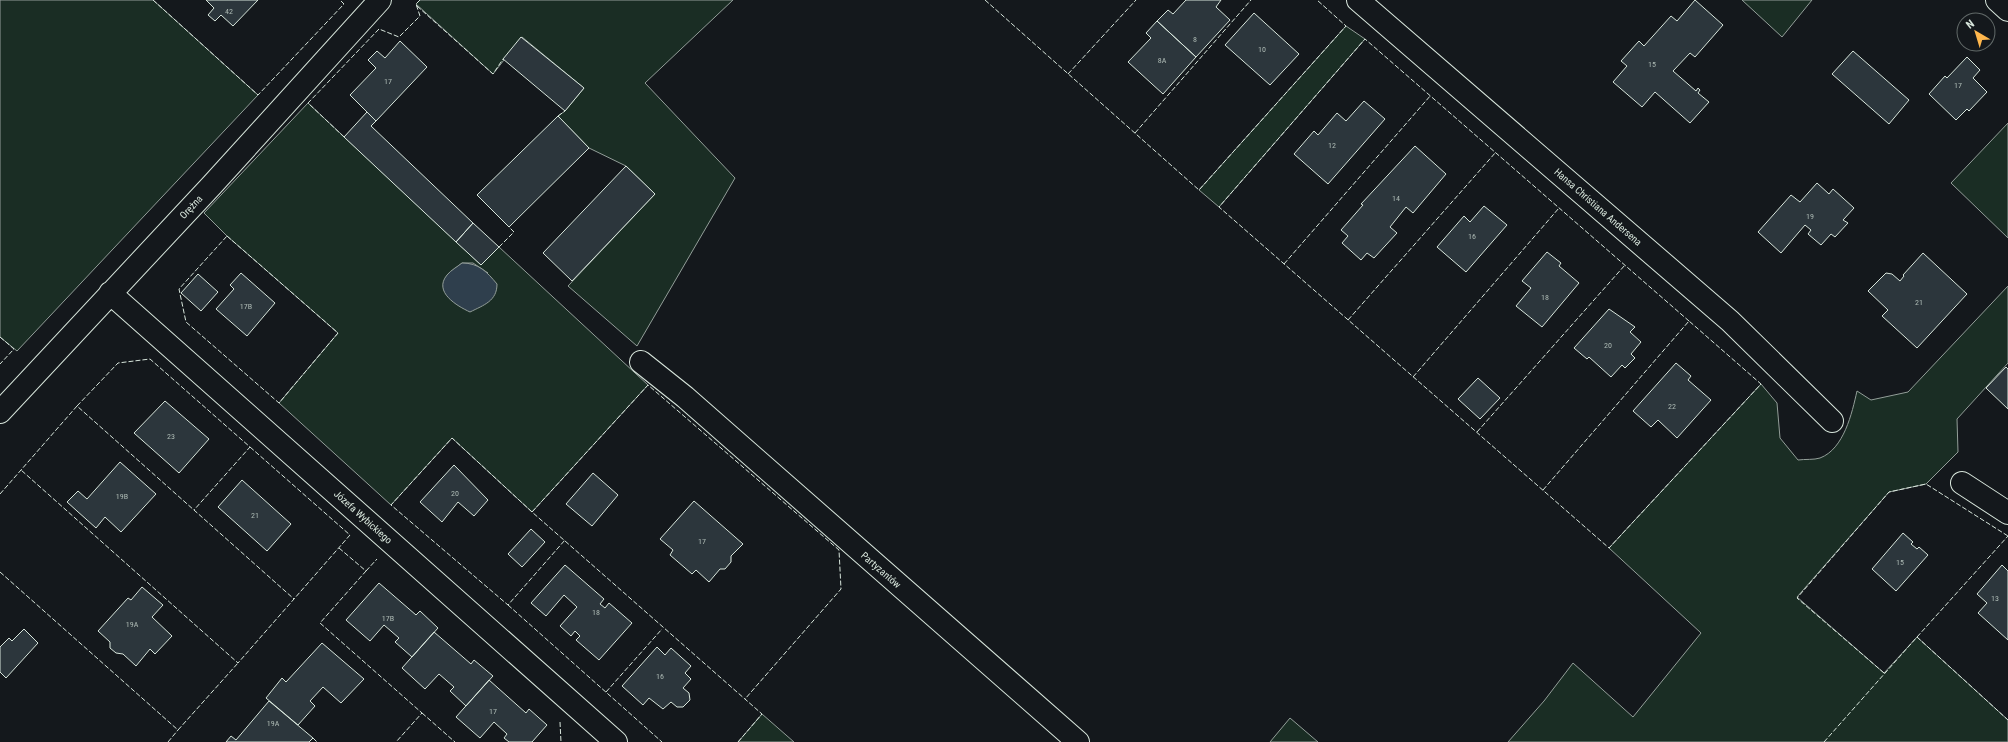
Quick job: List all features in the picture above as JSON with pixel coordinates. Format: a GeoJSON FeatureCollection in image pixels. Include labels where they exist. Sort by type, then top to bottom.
{"type":"FeatureCollection","features":[{"type":"Feature","properties":{"kind":"street","name":"Hansa Christiana Andersena"},"geometry":{"type":"LineString","coordinates":[[1358,0],[1730,321],[1832,421]]}},
{"type":"Feature","properties":{"kind":"street"},"geometry":{"type":"LineString","coordinates":[[1997,0],[2008,10]]}},
{"type":"Feature","properties":{"kind":"street","name":"Orężna"},"geometry":{"type":"LineString","coordinates":[[0,412],[110,293],[371,3]]}},
{"type":"Feature","properties":{"kind":"street","name":"Józefa Wybickiego"},"geometry":{"type":"LineString","coordinates":[[110,293],[612,741]]}},
{"type":"Feature","properties":{"kind":"street","name":"Partyzantów"},"geometry":{"type":"LineString","coordinates":[[642,362],[685,397],[1078,742]]}},
{"type":"Feature","properties":{"kind":"street"},"geometry":{"type":"LineString","coordinates":[[1962,483],[2008,513]]}},
{"type":"Feature","properties":{"kind":"green space"},"geometry":{"type":"Polygon","coordinates":[[[0,0],[153,0],[258,95],[17,351],[0,337],[0,0]]]}},
{"type":"Feature","properties":{"kind":"green space"},"geometry":{"type":"Polygon","coordinates":[[[420,0],[733,0],[645,83],[735,178],[637,346],[568,286],[655,194],[626,166],[589,148],[558,116],[565,111],[584,88],[522,37],[493,74],[416,4],[420,0]]]}},
{"type":"Feature","properties":{"kind":"green space"},"geometry":{"type":"Polygon","coordinates":[[[1742,0],[1812,0],[1782,37],[1742,0]]]}},
{"type":"Feature","properties":{"kind":"green space"},"geometry":{"type":"Polygon","coordinates":[[[1346,26],[1365,39],[1219,207],[1199,190],[1346,26]]]}},
{"type":"Feature","properties":{"kind":"green space"},"geometry":{"type":"Polygon","coordinates":[[[308,103],[481,265],[499,247],[648,385],[532,512],[452,438],[391,505],[279,403],[338,333],[227,236],[204,213],[308,103]],[[462,263],[447,275],[488,273],[473,263],[462,263]]]}},
{"type":"Feature","properties":{"kind":"green space"},"geometry":{"type":"Polygon","coordinates":[[[2008,123],[2008,238],[1951,183],[2008,123]]]}},
{"type":"Feature","properties":{"kind":"green space"},"geometry":{"type":"Polygon","coordinates":[[[2008,286],[2008,363],[1957,419],[1958,452],[1926,484],[1889,492],[1797,597],[1884,673],[1917,637],[2008,720],[2008,742],[1508,742],[1544,701],[1573,663],[1633,717],[1701,633],[1609,548],[1761,384],[1777,403],[1780,438],[1798,460],[1820,458],[1835,447],[1841,439],[1846,429],[1857,391],[1871,400],[1908,392],[2008,286]]]}},
{"type":"Feature","properties":{"kind":"green space"},"geometry":{"type":"Polygon","coordinates":[[[762,714],[794,742],[738,742],[762,714]]]}},
{"type":"Feature","properties":{"kind":"green space"},"geometry":{"type":"Polygon","coordinates":[[[1290,718],[1318,742],[1270,742],[1290,718]]]}},
{"type":"Feature","properties":{"kind":"water"},"geometry":{"type":"Polygon","coordinates":[[[462,263],[478,266],[497,284],[495,295],[489,302],[470,312],[448,298],[443,287],[443,281],[447,275],[462,263]]]}},
{"type":"Feature","properties":{"kind":"building"},"geometry":{"type":"Polygon","coordinates":[[[206,0],[258,0],[233,26],[221,15],[215,21],[208,15],[214,8],[206,0]]]}},
{"type":"Feature","properties":{"kind":"building"},"geometry":{"type":"Polygon","coordinates":[[[1186,0],[1221,0],[1216,7],[1230,20],[1196,57],[1157,21],[1168,10],[1173,14],[1186,0]]]}},
{"type":"Feature","properties":{"kind":"building"},"geometry":{"type":"Polygon","coordinates":[[[1695,0],[1723,25],[1695,57],[1690,53],[1673,71],[1696,91],[1698,88],[1700,90],[1698,93],[1709,102],[1690,123],[1655,92],[1642,107],[1613,82],[1627,66],[1621,61],[1639,41],[1644,46],[1671,16],[1677,21],[1695,0]]]}},
{"type":"Feature","properties":{"kind":"building"},"geometry":{"type":"Polygon","coordinates":[[[1254,13],[1299,54],[1270,85],[1225,45],[1254,13]]]}},
{"type":"Feature","properties":{"kind":"building"},"geometry":{"type":"Polygon","coordinates":[[[1157,21],[1196,57],[1163,94],[1128,62],[1151,38],[1146,33],[1157,21]]]}},
{"type":"Feature","properties":{"kind":"building"},"geometry":{"type":"Polygon","coordinates":[[[521,37],[584,88],[565,111],[503,59],[521,37]]]}},
{"type":"Feature","properties":{"kind":"building"},"geometry":{"type":"Polygon","coordinates":[[[400,41],[427,67],[376,121],[350,95],[376,68],[368,60],[377,51],[385,58],[400,41]]]}},
{"type":"Feature","properties":{"kind":"building"},"geometry":{"type":"Polygon","coordinates":[[[1853,51],[1909,100],[1889,124],[1832,74],[1853,51]]]}},
{"type":"Feature","properties":{"kind":"building"},"geometry":{"type":"Polygon","coordinates":[[[1967,57],[1980,70],[1973,78],[1987,92],[1969,111],[1967,109],[1956,120],[1929,94],[1945,76],[1947,78],[1967,57]]]}},
{"type":"Feature","properties":{"kind":"building"},"geometry":{"type":"Polygon","coordinates":[[[1364,101],[1385,119],[1328,184],[1294,154],[1314,131],[1318,135],[1337,113],[1346,121],[1364,101]]]}},
{"type":"Feature","properties":{"kind":"building"},"geometry":{"type":"Polygon","coordinates":[[[367,112],[376,121],[371,126],[473,223],[456,242],[344,137],[367,112]]]}},
{"type":"Feature","properties":{"kind":"building"},"geometry":{"type":"Polygon","coordinates":[[[558,116],[589,148],[509,227],[477,195],[558,116]]]}},
{"type":"Feature","properties":{"kind":"building"},"geometry":{"type":"Polygon","coordinates":[[[1415,146],[1446,174],[1413,213],[1406,207],[1390,227],[1397,233],[1374,258],[1367,253],[1361,260],[1342,243],[1348,236],[1341,230],[1363,205],[1361,204],[1415,146]]]}},
{"type":"Feature","properties":{"kind":"building"},"geometry":{"type":"Polygon","coordinates":[[[626,166],[655,194],[572,281],[543,253],[626,166]]]}},
{"type":"Feature","properties":{"kind":"building"},"geometry":{"type":"Polygon","coordinates":[[[1817,183],[1829,194],[1833,189],[1854,208],[1843,220],[1848,223],[1835,237],[1831,234],[1821,245],[1808,234],[1811,230],[1805,225],[1781,253],[1758,232],[1791,195],[1800,202],[1817,183]]]}},
{"type":"Feature","properties":{"kind":"building"},"geometry":{"type":"Polygon","coordinates":[[[1484,206],[1507,225],[1466,272],[1437,247],[1464,216],[1470,222],[1484,206]]]}},
{"type":"Feature","properties":{"kind":"building"},"geometry":{"type":"Polygon","coordinates":[[[473,223],[499,247],[481,265],[456,242],[473,223]]]}},
{"type":"Feature","properties":{"kind":"building"},"geometry":{"type":"Polygon","coordinates":[[[1547,252],[1561,263],[1559,266],[1579,283],[1542,327],[1516,306],[1531,288],[1522,281],[1547,252]]]}},
{"type":"Feature","properties":{"kind":"building"},"geometry":{"type":"Polygon","coordinates":[[[1923,253],[1967,294],[1917,348],[1882,316],[1888,310],[1868,291],[1886,273],[1892,274],[1900,281],[1904,276],[1903,275],[1923,253]]]}},
{"type":"Feature","properties":{"kind":"building"},"geometry":{"type":"Polygon","coordinates":[[[241,273],[275,303],[247,336],[216,309],[234,289],[230,285],[241,273]]]}},
{"type":"Feature","properties":{"kind":"building"},"geometry":{"type":"Polygon","coordinates":[[[198,274],[218,292],[201,311],[181,293],[198,274]]]}},
{"type":"Feature","properties":{"kind":"building"},"geometry":{"type":"Polygon","coordinates":[[[1609,309],[1635,327],[1630,332],[1641,342],[1631,354],[1635,358],[1625,368],[1622,365],[1611,377],[1589,357],[1587,359],[1574,348],[1609,309]]]}},
{"type":"Feature","properties":{"kind":"building"},"geometry":{"type":"Polygon","coordinates":[[[1676,363],[1691,376],[1688,380],[1711,400],[1677,438],[1658,420],[1651,427],[1633,411],[1676,363]]]}},
{"type":"Feature","properties":{"kind":"building"},"geometry":{"type":"Polygon","coordinates":[[[2006,367],[2008,369],[2008,409],[1986,388],[2006,367]]]}},
{"type":"Feature","properties":{"kind":"building"},"geometry":{"type":"Polygon","coordinates":[[[1478,378],[1500,398],[1480,419],[1458,399],[1478,378]]]}},
{"type":"Feature","properties":{"kind":"building"},"geometry":{"type":"Polygon","coordinates":[[[165,401],[209,439],[179,473],[134,433],[165,401]]]}},
{"type":"Feature","properties":{"kind":"building"},"geometry":{"type":"Polygon","coordinates":[[[120,462],[156,494],[121,532],[105,517],[96,528],[67,502],[78,491],[87,499],[120,462]]]}},
{"type":"Feature","properties":{"kind":"building"},"geometry":{"type":"Polygon","coordinates":[[[454,465],[488,500],[474,516],[458,502],[442,522],[420,502],[454,465]]]}},
{"type":"Feature","properties":{"kind":"building"},"geometry":{"type":"Polygon","coordinates":[[[593,473],[618,495],[592,526],[566,504],[593,473]]]}},
{"type":"Feature","properties":{"kind":"building"},"geometry":{"type":"Polygon","coordinates":[[[242,480],[291,524],[267,551],[218,507],[242,480]]]}},
{"type":"Feature","properties":{"kind":"building"},"geometry":{"type":"Polygon","coordinates":[[[694,501],[743,544],[731,556],[731,562],[725,569],[720,569],[709,582],[696,570],[692,574],[670,555],[673,550],[660,539],[694,501]]]}},
{"type":"Feature","properties":{"kind":"building"},"geometry":{"type":"Polygon","coordinates":[[[531,529],[545,542],[522,567],[508,554],[531,529]]]}},
{"type":"Feature","properties":{"kind":"building"},"geometry":{"type":"Polygon","coordinates":[[[1903,533],[1913,542],[1911,544],[1917,549],[1919,547],[1928,555],[1896,591],[1872,569],[1903,533]]]}},
{"type":"Feature","properties":{"kind":"building"},"geometry":{"type":"Polygon","coordinates":[[[565,565],[604,599],[600,604],[605,608],[609,603],[632,623],[599,660],[576,640],[580,636],[575,631],[571,636],[560,626],[577,607],[564,595],[546,616],[531,603],[565,565]]]}},
{"type":"Feature","properties":{"kind":"building"},"geometry":{"type":"Polygon","coordinates":[[[2002,565],[2008,571],[2008,640],[1978,613],[1987,603],[1977,594],[2002,565]]]}},
{"type":"Feature","properties":{"kind":"building"},"geometry":{"type":"Polygon","coordinates":[[[379,583],[416,615],[420,611],[438,628],[412,657],[395,642],[399,638],[384,625],[370,641],[346,620],[379,583]]]}},
{"type":"Feature","properties":{"kind":"building"},"geometry":{"type":"Polygon","coordinates":[[[142,587],[163,605],[152,617],[172,636],[155,654],[150,649],[136,666],[123,654],[116,653],[110,648],[110,642],[98,631],[128,598],[131,600],[142,587]]]}},
{"type":"Feature","properties":{"kind":"building"},"geometry":{"type":"Polygon","coordinates":[[[24,629],[38,643],[6,678],[0,672],[0,647],[9,638],[12,641],[24,629]]]}},
{"type":"Feature","properties":{"kind":"building"},"geometry":{"type":"Polygon","coordinates":[[[434,632],[471,664],[474,660],[493,676],[466,706],[450,691],[454,687],[439,674],[425,689],[402,668],[434,632]]]}},
{"type":"Feature","properties":{"kind":"building"},"geometry":{"type":"Polygon","coordinates":[[[322,643],[364,679],[341,703],[323,687],[310,701],[315,706],[298,725],[266,698],[282,678],[286,682],[322,643]]]}},
{"type":"Feature","properties":{"kind":"building"},"geometry":{"type":"Polygon","coordinates":[[[657,647],[665,655],[671,648],[691,666],[685,673],[691,679],[683,688],[689,693],[690,700],[683,707],[677,707],[671,702],[663,709],[649,698],[643,705],[622,686],[657,647]]]}},
{"type":"Feature","properties":{"kind":"building"},"geometry":{"type":"Polygon","coordinates":[[[489,680],[526,713],[529,709],[547,725],[532,742],[509,742],[504,738],[507,734],[494,722],[480,738],[456,717],[489,680]]]}},
{"type":"Feature","properties":{"kind":"building"},"geometry":{"type":"Polygon","coordinates":[[[269,701],[313,738],[309,742],[226,742],[231,736],[236,740],[269,701]]]}},
{"type":"Feature","properties":{"kind":"fence"},"geometry":{"type":"LineString","coordinates":[[153,0],[258,95],[344,4],[340,0]]}},
{"type":"Feature","properties":{"kind":"fence"},"geometry":{"type":"LineString","coordinates":[[344,137],[308,103],[379,29],[399,37],[420,16],[416,4],[420,0]]}},
{"type":"Feature","properties":{"kind":"fence"},"geometry":{"type":"LineString","coordinates":[[985,0],[1199,190],[1346,26],[1317,0]]}},
{"type":"Feature","properties":{"kind":"fence"},"geometry":{"type":"LineString","coordinates":[[1068,74],[1136,0]]}},
{"type":"Feature","properties":{"kind":"fence"},"geometry":{"type":"LineString","coordinates":[[1135,133],[1251,0]]}},
{"type":"Feature","properties":{"kind":"fence"},"geometry":{"type":"LineString","coordinates":[[417,6],[493,74],[503,59]]}},
{"type":"Feature","properties":{"kind":"fence"},"geometry":{"type":"LineString","coordinates":[[1543,490],[1689,321],[1761,384],[1609,548],[1219,207],[1365,39],[1689,321]]}},
{"type":"Feature","properties":{"kind":"fence"},"geometry":{"type":"LineString","coordinates":[[1284,264],[1431,95]]}},
{"type":"Feature","properties":{"kind":"fence"},"geometry":{"type":"LineString","coordinates":[[558,116],[565,111]]}},
{"type":"Feature","properties":{"kind":"fence"},"geometry":{"type":"LineString","coordinates":[[1348,320],[1496,152]]}},
{"type":"Feature","properties":{"kind":"fence"},"geometry":{"type":"LineString","coordinates":[[1413,377],[1559,208]]}},
{"type":"Feature","properties":{"kind":"fence"},"geometry":{"type":"LineString","coordinates":[[499,247],[514,232],[509,227]]}},
{"type":"Feature","properties":{"kind":"fence"},"geometry":{"type":"LineString","coordinates":[[227,236],[338,333],[279,403],[186,322],[179,289],[227,236]]}},
{"type":"Feature","properties":{"kind":"fence"},"geometry":{"type":"LineString","coordinates":[[1477,432],[1625,265]]}},
{"type":"Feature","properties":{"kind":"fence"},"geometry":{"type":"LineString","coordinates":[[0,337],[14,349],[0,364]]}},
{"type":"Feature","properties":{"kind":"fence"},"geometry":{"type":"LineString","coordinates":[[77,406],[118,363],[150,359],[250,447],[194,510]]}},
{"type":"Feature","properties":{"kind":"fence"},"geometry":{"type":"LineString","coordinates":[[738,742],[762,714],[532,512],[648,385],[839,550],[841,589],[745,699]]}},
{"type":"Feature","properties":{"kind":"fence"},"geometry":{"type":"LineString","coordinates":[[0,494],[77,406],[294,599],[238,663],[21,470]]}},
{"type":"Feature","properties":{"kind":"fence"},"geometry":{"type":"LineString","coordinates":[[532,512],[452,438],[391,505],[508,605],[565,540]]}},
{"type":"Feature","properties":{"kind":"fence"},"geometry":{"type":"LineString","coordinates":[[250,447],[350,535],[294,599]]}},
{"type":"Feature","properties":{"kind":"fence"},"geometry":{"type":"LineString","coordinates":[[1884,673],[1797,598],[1889,492],[1926,484],[2008,536]]}},
{"type":"Feature","properties":{"kind":"fence"},"geometry":{"type":"LineString","coordinates":[[1917,637],[2008,536]]}},
{"type":"Feature","properties":{"kind":"fence"},"geometry":{"type":"LineString","coordinates":[[339,548],[366,571],[320,623],[422,713],[396,742]]}},
{"type":"Feature","properties":{"kind":"fence"},"geometry":{"type":"LineString","coordinates":[[366,571],[377,559]]}},
{"type":"Feature","properties":{"kind":"fence"},"geometry":{"type":"LineString","coordinates":[[0,572],[178,730],[238,663]]}},
{"type":"Feature","properties":{"kind":"fence"},"geometry":{"type":"LineString","coordinates":[[508,605],[662,742]]}},
{"type":"Feature","properties":{"kind":"fence"},"geometry":{"type":"LineString","coordinates":[[606,692],[662,629]]}},
{"type":"Feature","properties":{"kind":"fence"},"geometry":{"type":"LineString","coordinates":[[1824,742],[1917,637],[2008,720]]}},
{"type":"Feature","properties":{"kind":"fence"},"geometry":{"type":"LineString","coordinates":[[422,713],[455,742]]}},
{"type":"Feature","properties":{"kind":"fence"},"geometry":{"type":"LineString","coordinates":[[560,722],[561,742]]}},
{"type":"Feature","properties":{"kind":"fence"},"geometry":{"type":"LineString","coordinates":[[168,742],[178,730]]}},
{"type":"Feature","properties":{"kind":"fence"},"geometry":{"type":"LineString","coordinates":[[313,738],[317,742]]}}]}
